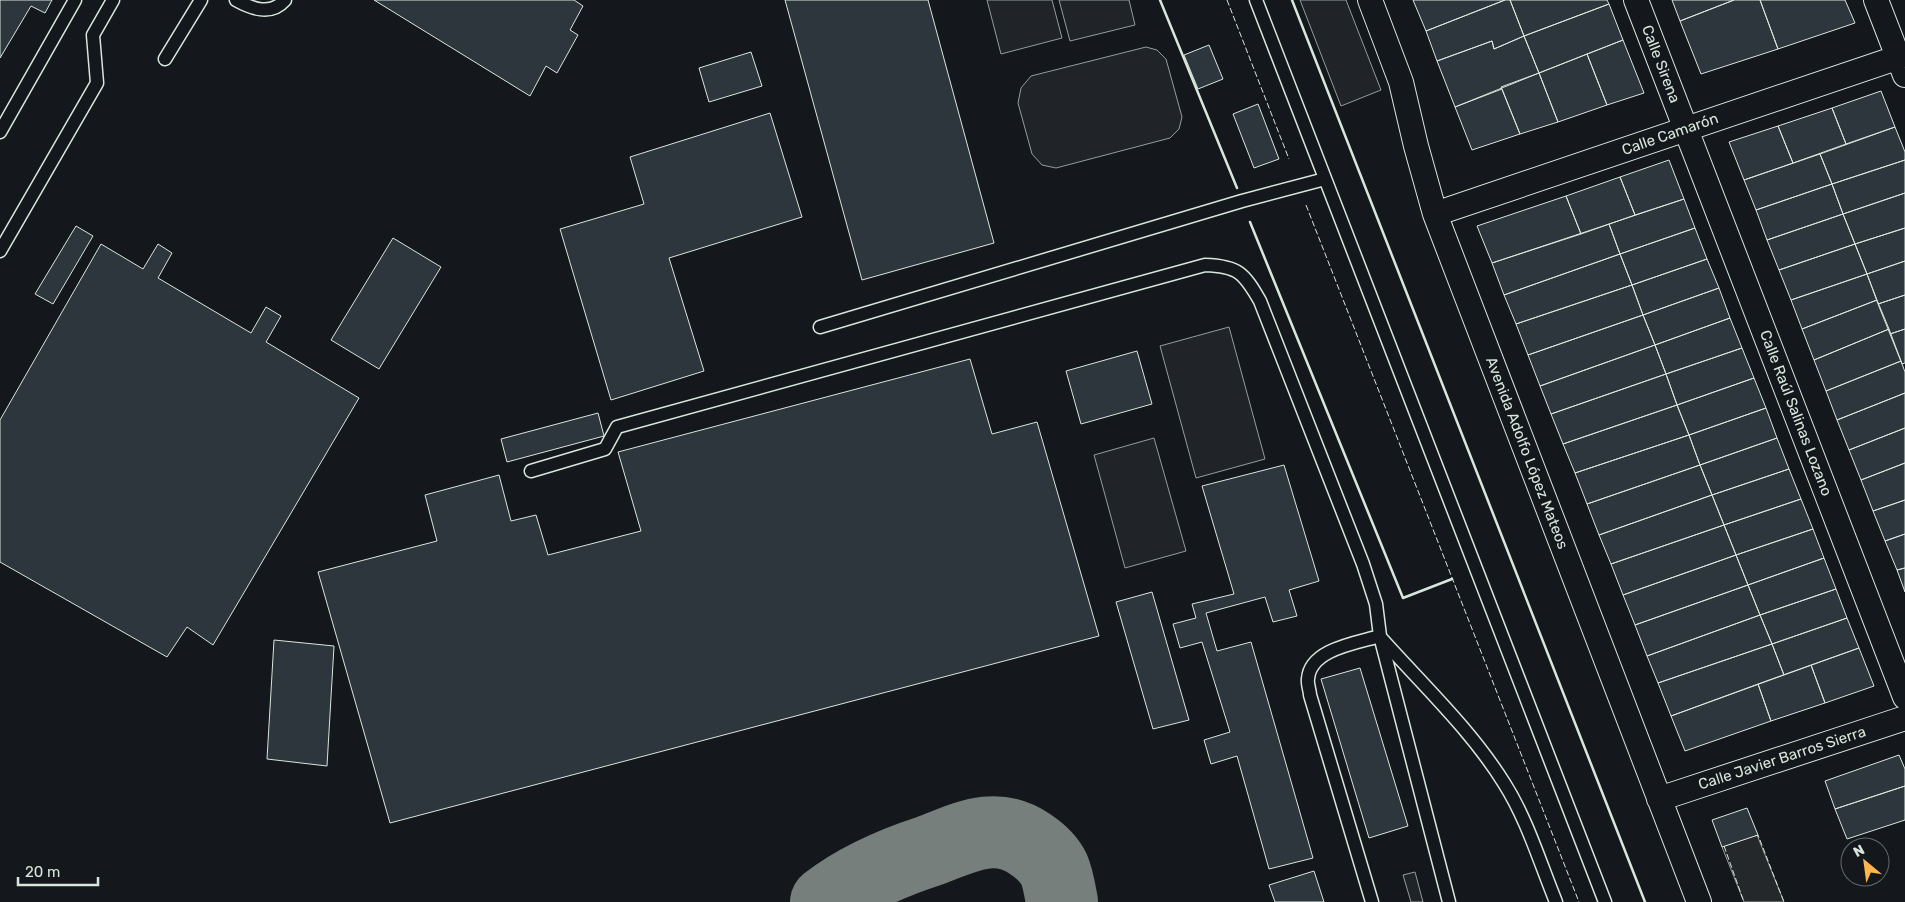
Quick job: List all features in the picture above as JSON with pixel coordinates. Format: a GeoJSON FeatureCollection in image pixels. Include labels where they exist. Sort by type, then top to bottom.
{"type":"FeatureCollection","features":[{"type":"Feature","properties":{"kind":"street","name":"Avenida Adolfo López Mateos"},"geometry":{"type":"LineString","coordinates":[[1370,0],[1401,82],[1435,214],[1699,902]]}},
{"type":"Feature","properties":{"kind":"street","name":"Calle Sirena"},"geometry":{"type":"LineString","coordinates":[[1636,0],[1686,129]]}},
{"type":"Feature","properties":{"kind":"street"},"geometry":{"type":"LineString","coordinates":[[1876,0],[1903,62]]}},
{"type":"Feature","properties":{"kind":"street","name":"Calle Camarón"},"geometry":{"type":"LineString","coordinates":[[1435,214],[1686,129],[1903,62]]}},
{"type":"Feature","properties":{"kind":"street","name":"Calle Raúl Salinas Lozano"},"geometry":{"type":"LineString","coordinates":[[1686,129],[1905,697]]}},
{"type":"Feature","properties":{"kind":"street","name":"Calle Javier Barros Sierra"},"geometry":{"type":"LineString","coordinates":[[1659,799],[1905,718]]}},
{"type":"Feature","properties":{"kind":"lane"},"geometry":{"type":"LineString","coordinates":[[0,132],[75,0]]}},
{"type":"Feature","properties":{"kind":"lane"},"geometry":{"type":"LineString","coordinates":[[0,251],[97,83],[93,35],[113,0]]}},
{"type":"Feature","properties":{"kind":"lane"},"geometry":{"type":"LineString","coordinates":[[165,59],[201,0]]}},
{"type":"Feature","properties":{"kind":"lane"},"geometry":{"type":"LineString","coordinates":[[236,0],[252,9],[269,10],[285,0]]}},
{"type":"Feature","properties":{"kind":"lane"},"geometry":{"type":"LineString","coordinates":[[1256,0],[1605,902]]}},
{"type":"Feature","properties":{"kind":"lane"},"geometry":{"type":"LineString","coordinates":[[820,326],[1242,201],[1325,179]]}},
{"type":"Feature","properties":{"kind":"lane"},"geometry":{"type":"LineString","coordinates":[[531,471],[605,449],[617,427],[702,402],[1205,265],[1228,266],[1248,280],[1260,301],[1364,564],[1376,604],[1380,636],[1449,902]]}},
{"type":"Feature","properties":{"kind":"lane"},"geometry":{"type":"LineString","coordinates":[[1372,902],[1310,695],[1308,678],[1314,664],[1326,654],[1380,636]]}},
{"type":"Feature","properties":{"kind":"lane"},"geometry":{"type":"LineString","coordinates":[[1380,636],[1482,750],[1505,785],[1524,821],[1556,902]]}},
{"type":"Feature","properties":{"kind":"shaded area"},"geometry":{"type":"Polygon","coordinates":[[[987,0],[1052,0],[1062,38],[1001,54],[987,0]]]}},
{"type":"Feature","properties":{"kind":"shaded area"},"geometry":{"type":"Polygon","coordinates":[[[1059,0],[1129,0],[1135,25],[1070,41],[1059,0]]]}},
{"type":"Feature","properties":{"kind":"shaded area"},"geometry":{"type":"Polygon","coordinates":[[[1300,0],[1346,0],[1381,90],[1341,106],[1300,0]]]}},
{"type":"Feature","properties":{"kind":"shaded area"},"geometry":{"type":"Polygon","coordinates":[[[1146,47],[1157,50],[1166,59],[1182,117],[1179,129],[1170,138],[1056,168],[1042,165],[1032,154],[1018,103],[1021,88],[1031,76],[1146,47]]]}},
{"type":"Feature","properties":{"kind":"shaded area"},"geometry":{"type":"Polygon","coordinates":[[[1229,327],[1265,459],[1196,478],[1160,346],[1229,327]]]}},
{"type":"Feature","properties":{"kind":"shaded area"},"geometry":{"type":"Polygon","coordinates":[[[1154,438],[1186,551],[1125,568],[1094,455],[1154,438]]]}},
{"type":"Feature","properties":{"kind":"shaded area"},"geometry":{"type":"Polygon","coordinates":[[[1757,835],[1784,902],[1744,902],[1722,847],[1757,835]]]}},
{"type":"Feature","properties":{"kind":"shaded area"},"geometry":{"type":"Polygon","coordinates":[[[1415,872],[1423,902],[1411,902],[1403,875],[1415,872]]]}},
{"type":"Feature","properties":{"kind":"building"},"geometry":{"type":"Polygon","coordinates":[[[0,0],[52,0],[45,13],[31,6],[0,58],[0,0]]]}},
{"type":"Feature","properties":{"kind":"building"},"geometry":{"type":"Polygon","coordinates":[[[374,0],[574,0],[583,6],[570,30],[578,35],[557,73],[546,66],[530,96],[374,0]]]}},
{"type":"Feature","properties":{"kind":"building"},"geometry":{"type":"Polygon","coordinates":[[[785,0],[928,0],[994,243],[862,280],[785,0]]]}},
{"type":"Feature","properties":{"kind":"building"},"geometry":{"type":"Polygon","coordinates":[[[1413,0],[1505,0],[1426,31],[1413,0]]]}},
{"type":"Feature","properties":{"kind":"building"},"geometry":{"type":"Polygon","coordinates":[[[1505,0],[1510,0],[1524,36],[1494,49],[1492,41],[1437,61],[1426,31],[1505,0]]]}},
{"type":"Feature","properties":{"kind":"building"},"geometry":{"type":"Polygon","coordinates":[[[1510,0],[1607,0],[1609,4],[1524,36],[1510,0]]]}},
{"type":"Feature","properties":{"kind":"building"},"geometry":{"type":"Polygon","coordinates":[[[1672,0],[1734,0],[1680,21],[1672,0]]]}},
{"type":"Feature","properties":{"kind":"building"},"geometry":{"type":"Polygon","coordinates":[[[1734,0],[1760,0],[1778,49],[1701,74],[1680,21],[1734,0]]]}},
{"type":"Feature","properties":{"kind":"building"},"geometry":{"type":"Polygon","coordinates":[[[1760,0],[1845,0],[1855,23],[1778,49],[1760,0]]]}},
{"type":"Feature","properties":{"kind":"building"},"geometry":{"type":"Polygon","coordinates":[[[1609,4],[1623,40],[1539,73],[1524,36],[1609,4]]]}},
{"type":"Feature","properties":{"kind":"building"},"geometry":{"type":"Polygon","coordinates":[[[1524,36],[1539,73],[1455,107],[1437,61],[1492,41],[1494,49],[1524,36]]]}},
{"type":"Feature","properties":{"kind":"building"},"geometry":{"type":"Polygon","coordinates":[[[1623,40],[1644,93],[1607,105],[1587,54],[1623,40]]]}},
{"type":"Feature","properties":{"kind":"building"},"geometry":{"type":"Polygon","coordinates":[[[1209,45],[1223,79],[1198,89],[1184,55],[1209,45]]]}},
{"type":"Feature","properties":{"kind":"building"},"geometry":{"type":"Polygon","coordinates":[[[751,52],[762,86],[709,102],[699,68],[751,52]]]}},
{"type":"Feature","properties":{"kind":"building"},"geometry":{"type":"Polygon","coordinates":[[[1587,54],[1607,105],[1558,122],[1539,73],[1587,54]]]}},
{"type":"Feature","properties":{"kind":"building"},"geometry":{"type":"Polygon","coordinates":[[[1539,73],[1558,122],[1520,134],[1501,87],[1539,73]]]}},
{"type":"Feature","properties":{"kind":"building"},"geometry":{"type":"Polygon","coordinates":[[[1502,89],[1520,134],[1472,150],[1455,107],[1502,89]]]}},
{"type":"Feature","properties":{"kind":"building"},"geometry":{"type":"Polygon","coordinates":[[[1881,91],[1895,127],[1846,144],[1832,108],[1881,91]]]}},
{"type":"Feature","properties":{"kind":"building"},"geometry":{"type":"Polygon","coordinates":[[[1258,104],[1279,159],[1254,168],[1233,114],[1258,104]]]}},
{"type":"Feature","properties":{"kind":"building"},"geometry":{"type":"Polygon","coordinates":[[[1832,108],[1846,144],[1793,163],[1778,126],[1832,108]]]}},
{"type":"Feature","properties":{"kind":"building"},"geometry":{"type":"Polygon","coordinates":[[[770,113],[802,217],[669,258],[704,371],[611,400],[560,229],[644,204],[630,157],[770,113]]]}},
{"type":"Feature","properties":{"kind":"building"},"geometry":{"type":"Polygon","coordinates":[[[1778,126],[1793,163],[1744,180],[1729,142],[1778,126]]]}},
{"type":"Feature","properties":{"kind":"building"},"geometry":{"type":"Polygon","coordinates":[[[1895,127],[1905,152],[1905,160],[1832,184],[1820,154],[1895,127]]]}},
{"type":"Feature","properties":{"kind":"building"},"geometry":{"type":"Polygon","coordinates":[[[1820,154],[1832,184],[1756,210],[1744,180],[1820,154]]]}},
{"type":"Feature","properties":{"kind":"building"},"geometry":{"type":"Polygon","coordinates":[[[1669,160],[1684,199],[1635,215],[1620,177],[1669,160]]]}},
{"type":"Feature","properties":{"kind":"building"},"geometry":{"type":"Polygon","coordinates":[[[1905,160],[1905,193],[1843,214],[1832,184],[1905,160]]]}},
{"type":"Feature","properties":{"kind":"building"},"geometry":{"type":"Polygon","coordinates":[[[1620,177],[1635,215],[1581,234],[1566,196],[1620,177]]]}},
{"type":"Feature","properties":{"kind":"building"},"geometry":{"type":"Polygon","coordinates":[[[1832,184],[1843,214],[1767,240],[1756,210],[1832,184]]]}},
{"type":"Feature","properties":{"kind":"building"},"geometry":{"type":"Polygon","coordinates":[[[1905,193],[1905,228],[1855,244],[1843,214],[1905,193]]]}},
{"type":"Feature","properties":{"kind":"building"},"geometry":{"type":"Polygon","coordinates":[[[1566,196],[1581,234],[1492,263],[1477,226],[1566,196]]]}},
{"type":"Feature","properties":{"kind":"building"},"geometry":{"type":"Polygon","coordinates":[[[1684,199],[1695,228],[1620,254],[1609,224],[1684,199]]]}},
{"type":"Feature","properties":{"kind":"building"},"geometry":{"type":"Polygon","coordinates":[[[1843,214],[1855,244],[1779,270],[1767,240],[1843,214]]]}},
{"type":"Feature","properties":{"kind":"building"},"geometry":{"type":"Polygon","coordinates":[[[1609,224],[1620,254],[1504,295],[1492,263],[1609,224]]]}},
{"type":"Feature","properties":{"kind":"building"},"geometry":{"type":"Polygon","coordinates":[[[76,226],[93,236],[53,304],[35,294],[76,226]]]}},
{"type":"Feature","properties":{"kind":"building"},"geometry":{"type":"Polygon","coordinates":[[[1695,228],[1707,259],[1632,285],[1620,254],[1695,228]]]}},
{"type":"Feature","properties":{"kind":"building"},"geometry":{"type":"Polygon","coordinates":[[[1905,228],[1905,261],[1867,274],[1855,244],[1905,228]]]}},
{"type":"Feature","properties":{"kind":"building"},"geometry":{"type":"Polygon","coordinates":[[[393,238],[441,267],[379,369],[331,340],[393,238]]]}},
{"type":"Feature","properties":{"kind":"building"},"geometry":{"type":"Polygon","coordinates":[[[101,244],[143,269],[158,244],[172,253],[158,278],[251,333],[266,307],[281,316],[266,342],[359,398],[213,645],[187,627],[167,657],[0,562],[0,420],[101,244]]]}},
{"type":"Feature","properties":{"kind":"building"},"geometry":{"type":"Polygon","coordinates":[[[1855,244],[1867,274],[1791,300],[1779,270],[1855,244]]]}},
{"type":"Feature","properties":{"kind":"building"},"geometry":{"type":"Polygon","coordinates":[[[1620,254],[1632,285],[1516,324],[1504,295],[1620,254]]]}},
{"type":"Feature","properties":{"kind":"building"},"geometry":{"type":"Polygon","coordinates":[[[1707,259],[1719,288],[1643,315],[1632,285],[1707,259]]]}},
{"type":"Feature","properties":{"kind":"building"},"geometry":{"type":"Polygon","coordinates":[[[1905,261],[1905,295],[1878,304],[1867,274],[1905,261]]]}},
{"type":"Feature","properties":{"kind":"building"},"geometry":{"type":"Polygon","coordinates":[[[1867,274],[1877,300],[1802,329],[1791,300],[1867,274]]]}},
{"type":"Feature","properties":{"kind":"building"},"geometry":{"type":"Polygon","coordinates":[[[1632,285],[1643,315],[1528,355],[1516,324],[1632,285]]]}},
{"type":"Feature","properties":{"kind":"building"},"geometry":{"type":"Polygon","coordinates":[[[1719,288],[1730,318],[1655,345],[1643,315],[1719,288]]]}},
{"type":"Feature","properties":{"kind":"building"},"geometry":{"type":"Polygon","coordinates":[[[1905,295],[1905,329],[1890,334],[1878,304],[1905,295]]]}},
{"type":"Feature","properties":{"kind":"building"},"geometry":{"type":"Polygon","coordinates":[[[1877,300],[1889,329],[1814,360],[1802,329],[1877,300]]]}},
{"type":"Feature","properties":{"kind":"building"},"geometry":{"type":"Polygon","coordinates":[[[1643,315],[1655,345],[1540,386],[1528,355],[1643,315]]]}},
{"type":"Feature","properties":{"kind":"building"},"geometry":{"type":"Polygon","coordinates":[[[1730,318],[1742,348],[1666,374],[1655,345],[1730,318]]]}},
{"type":"Feature","properties":{"kind":"building"},"geometry":{"type":"Polygon","coordinates":[[[1889,329],[1901,361],[1826,391],[1814,360],[1889,329]]]}},
{"type":"Feature","properties":{"kind":"building"},"geometry":{"type":"Polygon","coordinates":[[[1905,329],[1905,363],[1902,364],[1890,334],[1905,329]]]}},
{"type":"Feature","properties":{"kind":"building"},"geometry":{"type":"Polygon","coordinates":[[[1655,345],[1666,374],[1551,414],[1540,386],[1655,345]]]}},
{"type":"Feature","properties":{"kind":"building"},"geometry":{"type":"Polygon","coordinates":[[[1742,348],[1754,378],[1677,405],[1666,374],[1742,348]]]}},
{"type":"Feature","properties":{"kind":"building"},"geometry":{"type":"Polygon","coordinates":[[[1137,351],[1152,404],[1081,424],[1066,371],[1137,351]]]}},
{"type":"Feature","properties":{"kind":"building"},"geometry":{"type":"Polygon","coordinates":[[[970,359],[992,434],[1037,422],[1099,636],[390,823],[318,572],[437,541],[425,495],[499,475],[511,521],[536,515],[548,555],[641,531],[618,452],[970,359]]]}},
{"type":"Feature","properties":{"kind":"building"},"geometry":{"type":"Polygon","coordinates":[[[1901,361],[1905,372],[1905,393],[1837,420],[1826,391],[1901,361]]]}},
{"type":"Feature","properties":{"kind":"building"},"geometry":{"type":"Polygon","coordinates":[[[1666,374],[1677,405],[1563,444],[1551,414],[1666,374]]]}},
{"type":"Feature","properties":{"kind":"building"},"geometry":{"type":"Polygon","coordinates":[[[1754,378],[1766,408],[1689,435],[1677,405],[1754,378]]]}},
{"type":"Feature","properties":{"kind":"building"},"geometry":{"type":"Polygon","coordinates":[[[1905,393],[1905,428],[1849,450],[1837,420],[1905,393]]]}},
{"type":"Feature","properties":{"kind":"building"},"geometry":{"type":"Polygon","coordinates":[[[1677,405],[1689,435],[1575,473],[1563,444],[1677,405]]]}},
{"type":"Feature","properties":{"kind":"building"},"geometry":{"type":"Polygon","coordinates":[[[1766,408],[1777,438],[1700,465],[1689,435],[1766,408]]]}},
{"type":"Feature","properties":{"kind":"building"},"geometry":{"type":"Polygon","coordinates":[[[598,413],[604,436],[507,462],[501,439],[598,413]]]}},
{"type":"Feature","properties":{"kind":"building"},"geometry":{"type":"Polygon","coordinates":[[[1905,428],[1905,463],[1861,480],[1849,450],[1905,428]]]}},
{"type":"Feature","properties":{"kind":"building"},"geometry":{"type":"Polygon","coordinates":[[[1689,435],[1700,465],[1587,504],[1575,473],[1689,435]]]}},
{"type":"Feature","properties":{"kind":"building"},"geometry":{"type":"Polygon","coordinates":[[[1777,438],[1789,469],[1712,495],[1700,465],[1777,438]]]}},
{"type":"Feature","properties":{"kind":"building"},"geometry":{"type":"Polygon","coordinates":[[[1905,463],[1905,500],[1873,511],[1861,480],[1905,463]]]}},
{"type":"Feature","properties":{"kind":"building"},"geometry":{"type":"Polygon","coordinates":[[[1284,465],[1319,581],[1289,590],[1297,616],[1273,622],[1265,597],[1206,613],[1217,651],[1251,642],[1313,858],[1269,869],[1237,756],[1211,764],[1204,740],[1230,732],[1202,642],[1180,648],[1173,624],[1196,618],[1192,604],[1234,594],[1202,486],[1284,465]]]}},
{"type":"Feature","properties":{"kind":"building"},"geometry":{"type":"Polygon","coordinates":[[[1700,465],[1712,495],[1599,535],[1587,504],[1700,465]]]}},
{"type":"Feature","properties":{"kind":"building"},"geometry":{"type":"Polygon","coordinates":[[[1789,469],[1801,499],[1724,525],[1712,495],[1789,469]]]}},
{"type":"Feature","properties":{"kind":"building"},"geometry":{"type":"Polygon","coordinates":[[[1712,495],[1724,525],[1611,564],[1599,535],[1712,495]]]}},
{"type":"Feature","properties":{"kind":"building"},"geometry":{"type":"Polygon","coordinates":[[[1801,499],[1813,529],[1736,555],[1724,525],[1801,499]]]}},
{"type":"Feature","properties":{"kind":"building"},"geometry":{"type":"Polygon","coordinates":[[[1905,500],[1905,534],[1885,541],[1873,511],[1905,500]]]}},
{"type":"Feature","properties":{"kind":"building"},"geometry":{"type":"Polygon","coordinates":[[[1724,525],[1736,555],[1623,595],[1611,564],[1724,525]]]}},
{"type":"Feature","properties":{"kind":"building"},"geometry":{"type":"Polygon","coordinates":[[[1813,529],[1824,558],[1748,585],[1736,555],[1813,529]]]}},
{"type":"Feature","properties":{"kind":"building"},"geometry":{"type":"Polygon","coordinates":[[[1905,534],[1905,568],[1897,570],[1885,541],[1905,534]]]}},
{"type":"Feature","properties":{"kind":"building"},"geometry":{"type":"Polygon","coordinates":[[[1736,555],[1748,585],[1635,625],[1623,595],[1736,555]]]}},
{"type":"Feature","properties":{"kind":"building"},"geometry":{"type":"Polygon","coordinates":[[[1824,558],[1836,589],[1760,615],[1748,585],[1824,558]]]}},
{"type":"Feature","properties":{"kind":"building"},"geometry":{"type":"Polygon","coordinates":[[[1905,568],[1905,592],[1897,570],[1905,568]]]}},
{"type":"Feature","properties":{"kind":"building"},"geometry":{"type":"Polygon","coordinates":[[[1748,585],[1760,615],[1647,656],[1635,625],[1748,585]]]}},
{"type":"Feature","properties":{"kind":"building"},"geometry":{"type":"Polygon","coordinates":[[[1836,589],[1847,618],[1772,644],[1760,615],[1836,589]]]}},
{"type":"Feature","properties":{"kind":"building"},"geometry":{"type":"Polygon","coordinates":[[[1152,592],[1189,720],[1153,729],[1116,602],[1152,592]]]}},
{"type":"Feature","properties":{"kind":"building"},"geometry":{"type":"Polygon","coordinates":[[[1760,615],[1772,644],[1658,683],[1647,656],[1760,615]]]}},
{"type":"Feature","properties":{"kind":"building"},"geometry":{"type":"Polygon","coordinates":[[[1847,618],[1859,648],[1784,675],[1772,644],[1847,618]]]}},
{"type":"Feature","properties":{"kind":"building"},"geometry":{"type":"Polygon","coordinates":[[[274,640],[334,646],[327,766],[267,759],[274,640]]]}},
{"type":"Feature","properties":{"kind":"building"},"geometry":{"type":"Polygon","coordinates":[[[1772,644],[1784,675],[1671,716],[1658,683],[1772,644]]]}},
{"type":"Feature","properties":{"kind":"building"},"geometry":{"type":"Polygon","coordinates":[[[1859,648],[1874,686],[1825,703],[1811,665],[1859,648]]]}},
{"type":"Feature","properties":{"kind":"building"},"geometry":{"type":"Polygon","coordinates":[[[1811,665],[1825,703],[1771,721],[1758,684],[1811,665]]]}},
{"type":"Feature","properties":{"kind":"building"},"geometry":{"type":"Polygon","coordinates":[[[1360,668],[1408,826],[1369,838],[1321,679],[1360,668]]]}},
{"type":"Feature","properties":{"kind":"building"},"geometry":{"type":"Polygon","coordinates":[[[1758,684],[1771,721],[1685,751],[1671,716],[1758,684]]]}},
{"type":"Feature","properties":{"kind":"building"},"geometry":{"type":"Polygon","coordinates":[[[1899,755],[1905,769],[1905,786],[1835,809],[1825,781],[1899,755]]]}},
{"type":"Feature","properties":{"kind":"building"},"geometry":{"type":"Polygon","coordinates":[[[1905,786],[1905,820],[1853,837],[1846,837],[1835,809],[1905,786]]]}},
{"type":"Feature","properties":{"kind":"building"},"geometry":{"type":"Polygon","coordinates":[[[1747,808],[1758,835],[1722,847],[1712,820],[1747,808]]]}},
{"type":"Feature","properties":{"kind":"building"},"geometry":{"type":"Polygon","coordinates":[[[1314,871],[1324,902],[1275,902],[1269,885],[1314,871]]]}},
{"type":"Feature","properties":{"kind":"taxiway"},"geometry":{"type":"LineString","coordinates":[[826,902],[862,878],[888,866],[967,837],[992,832],[1017,837],[1044,855],[1052,865],[1059,885],[1062,902]]}},
{"type":"Feature","properties":{"kind":"fence"},"geometry":{"type":"LineString","coordinates":[[1227,0],[1289,159]]}},
{"type":"Feature","properties":{"kind":"fence"},"geometry":{"type":"LineString","coordinates":[[1306,205],[1579,902]]}},
{"type":"Feature","properties":{"kind":"fence"},"geometry":{"type":"LineString","coordinates":[[1755,836],[1758,835],[1784,902]]}},
{"type":"Feature","properties":{"kind":"fence"},"geometry":{"type":"LineString","coordinates":[[1724,846],[1744,902]]}},
{"type":"Feature","properties":{"kind":"wall"},"geometry":{"type":"LineString","coordinates":[[1160,0],[1237,188]]}},
{"type":"Feature","properties":{"kind":"wall"},"geometry":{"type":"LineString","coordinates":[[1292,0],[1645,902]]}},
{"type":"Feature","properties":{"kind":"wall"},"geometry":{"type":"LineString","coordinates":[[1250,222],[1403,598],[1452,579]]}}]}
